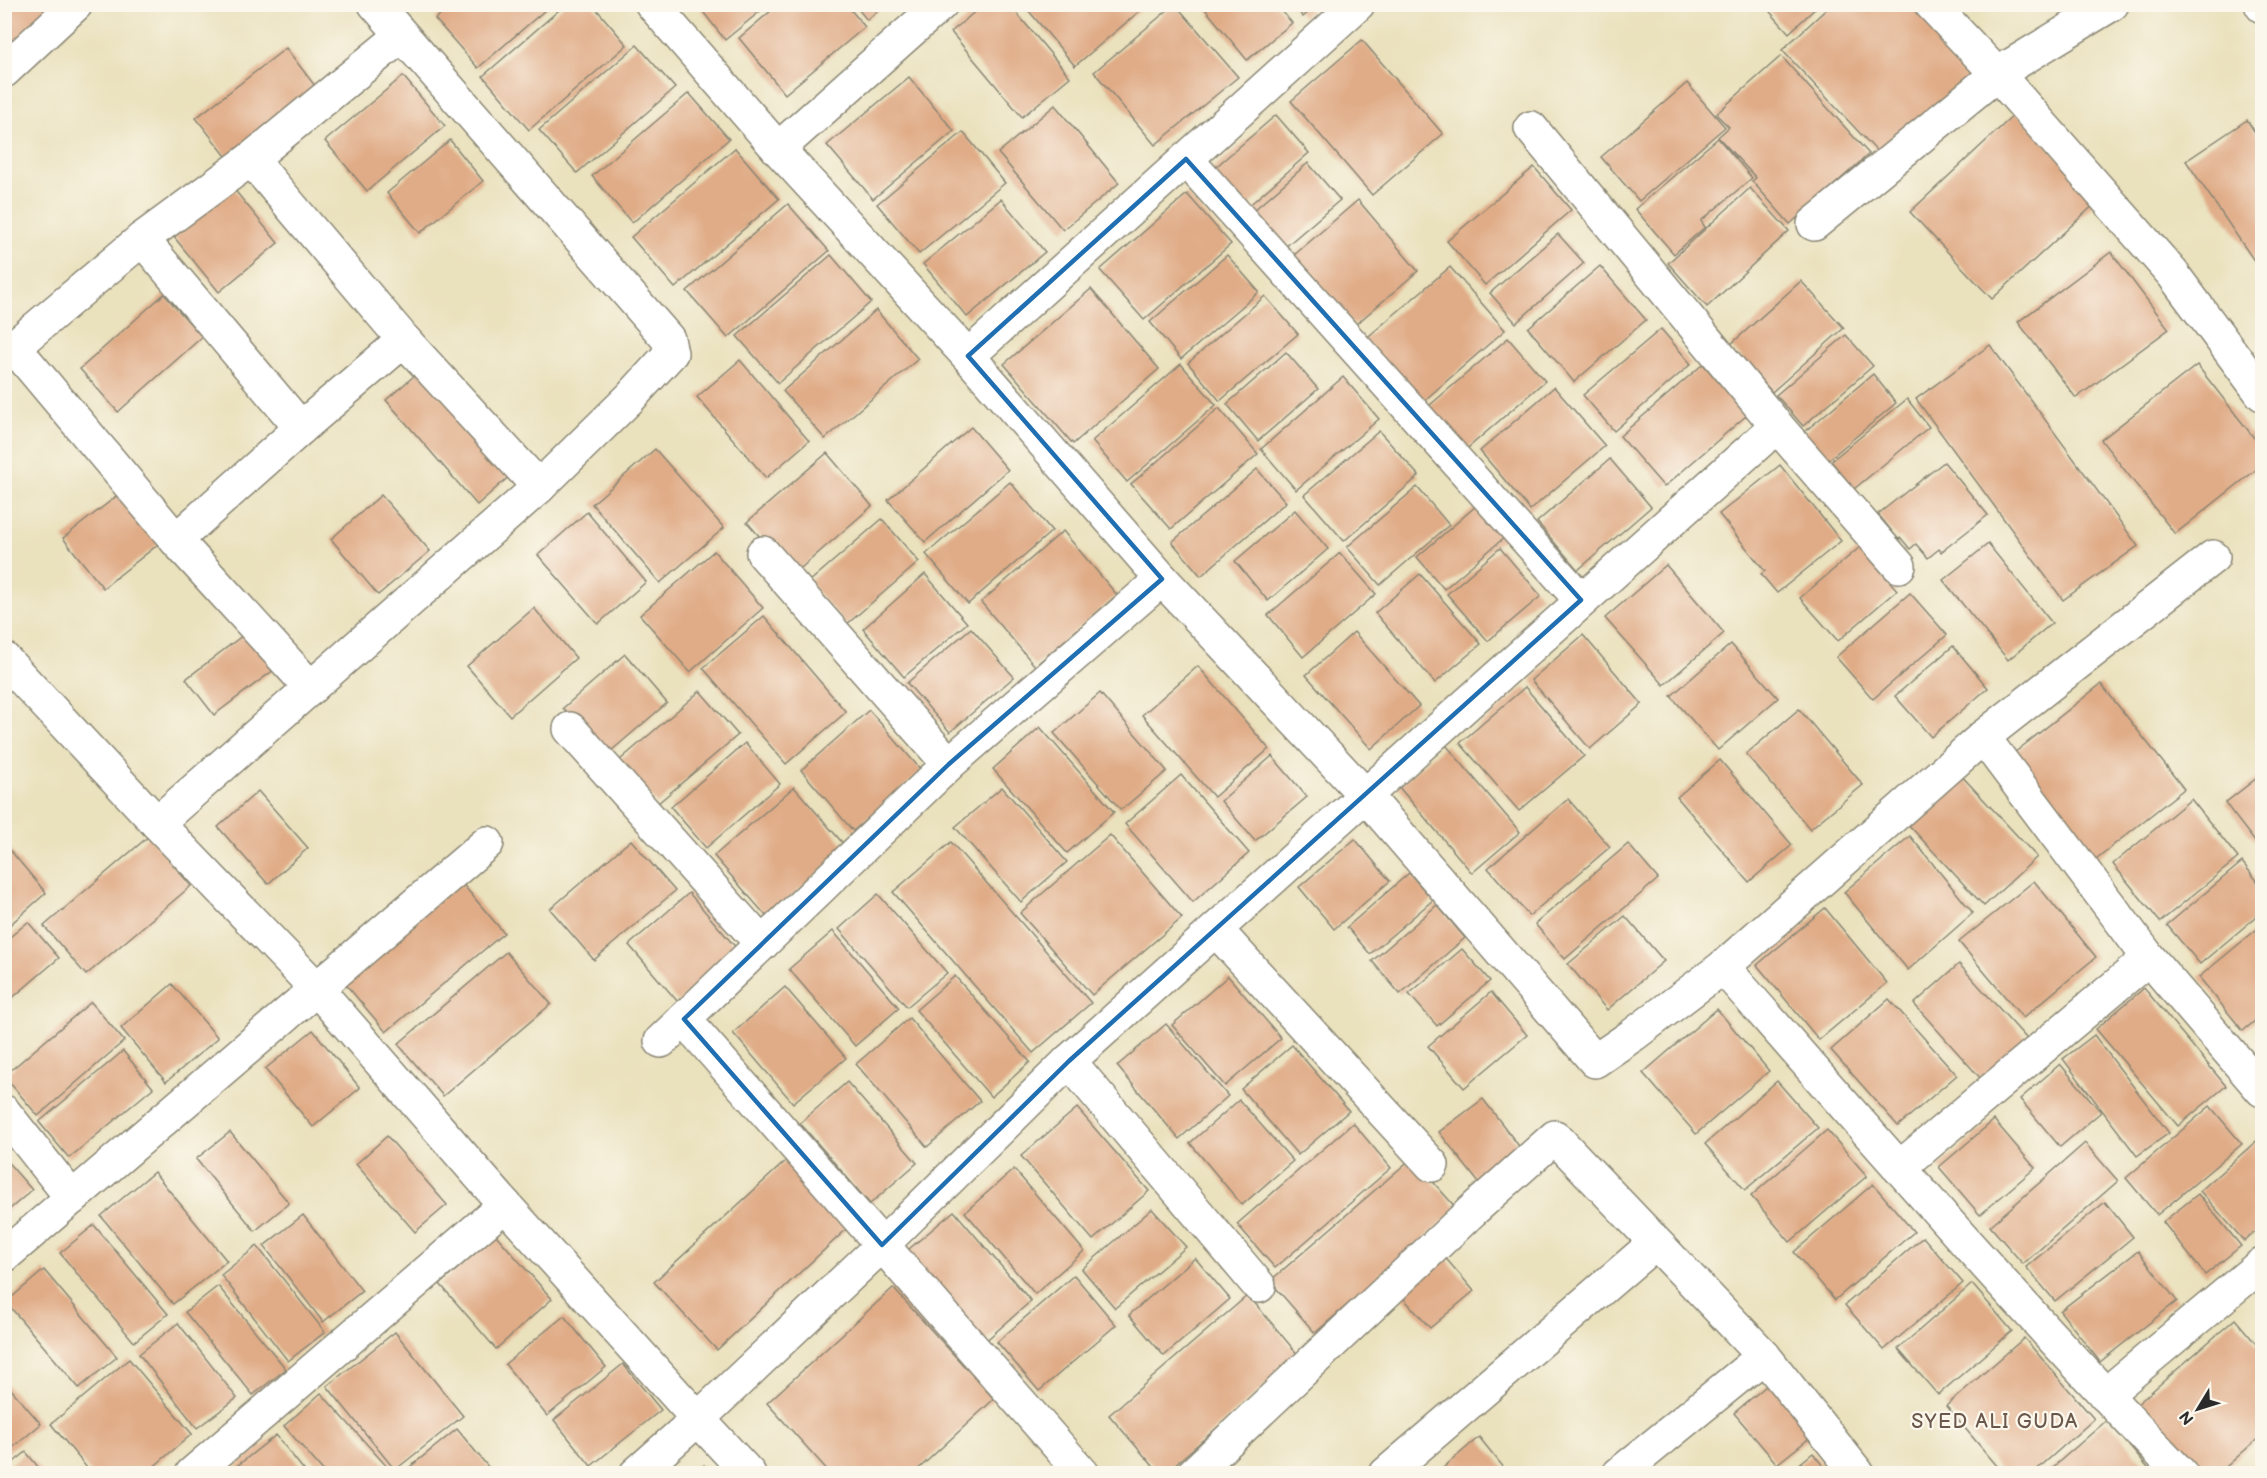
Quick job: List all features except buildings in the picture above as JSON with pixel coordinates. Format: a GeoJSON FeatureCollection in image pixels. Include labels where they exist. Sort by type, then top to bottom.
{"type":"FeatureCollection","features":[{"type":"Feature","properties":{"kind":"street"},"geometry":{"type":"LineString","coordinates":[[4,71],[76,4]]}},
{"type":"Feature","properties":{"kind":"street"},"geometry":{"type":"LineString","coordinates":[[157,823],[539,487],[630,398],[671,353],[668,339],[375,4]]}},
{"type":"Feature","properties":{"kind":"street"},"geometry":{"type":"LineString","coordinates":[[652,4],[778,149],[968,356],[1162,579],[1365,795],[1595,1061],[1634,1035],[1723,967],[1983,737],[2213,557]]}},
{"type":"Feature","properties":{"kind":"street"},"geometry":{"type":"LineString","coordinates":[[778,149],[940,4]]}},
{"type":"Feature","properties":{"kind":"street"},"geometry":{"type":"LineString","coordinates":[[968,356],[1358,4]]}},
{"type":"Feature","properties":{"kind":"street"},"geometry":{"type":"LineString","coordinates":[[1931,4],[1997,74],[2172,273],[2262,394]]}},
{"type":"Feature","properties":{"kind":"street"},"geometry":{"type":"LineString","coordinates":[[1814,224],[1997,74],[2112,4]]}},
{"type":"Feature","properties":{"kind":"street"},"geometry":{"type":"LineString","coordinates":[[311,688],[9,351],[142,239],[250,159],[401,36]]}},
{"type":"Feature","properties":{"kind":"street"},"geometry":{"type":"LineString","coordinates":[[1531,128],[1777,426],[1899,566]]}},
{"type":"Feature","properties":{"kind":"street"},"geometry":{"type":"LineString","coordinates":[[250,159],[404,340],[539,487]]}},
{"type":"Feature","properties":{"kind":"street"},"geometry":{"type":"LineString","coordinates":[[1186,159],[1581,600]]}},
{"type":"Feature","properties":{"kind":"street"},"geometry":{"type":"LineString","coordinates":[[142,239],[301,428]]}},
{"type":"Feature","properties":{"kind":"street"},"geometry":{"type":"LineString","coordinates":[[176,540],[404,340]]}},
{"type":"Feature","properties":{"kind":"street"},"geometry":{"type":"LineString","coordinates":[[636,1473],[698,1419],[882,1245],[1069,1061],[1777,426]]}},
{"type":"Feature","properties":{"kind":"street"},"geometry":{"type":"LineString","coordinates":[[763,553],[949,764]]}},
{"type":"Feature","properties":{"kind":"street"},"geometry":{"type":"LineString","coordinates":[[1083,1473],[882,1245],[672,1030],[949,764],[1162,579]]}},
{"type":"Feature","properties":{"kind":"street"},"geometry":{"type":"LineString","coordinates":[[4,659],[157,823],[317,989],[505,1205],[749,1473]]}},
{"type":"Feature","properties":{"kind":"street"},"geometry":{"type":"LineString","coordinates":[[570,729],[762,944]]}},
{"type":"Feature","properties":{"kind":"street"},"geometry":{"type":"LineString","coordinates":[[1983,737],[2149,958],[2262,1090]]}},
{"type":"Feature","properties":{"kind":"street"},"geometry":{"type":"LineString","coordinates":[[4,1256],[487,843]]}},
{"type":"Feature","properties":{"kind":"street"},"geometry":{"type":"LineString","coordinates":[[1216,930],[1432,1165]]}},
{"type":"Feature","properties":{"kind":"street"},"geometry":{"type":"LineString","coordinates":[[1899,1168],[2149,958]]}},
{"type":"Feature","properties":{"kind":"street"},"geometry":{"type":"LineString","coordinates":[[1723,967],[1899,1168],[2104,1395],[2181,1473]]}},
{"type":"Feature","properties":{"kind":"street"},"geometry":{"type":"LineString","coordinates":[[1069,1061],[1259,1286]]}},
{"type":"Feature","properties":{"kind":"street"},"geometry":{"type":"LineString","coordinates":[[4,1112],[72,1198]]}},
{"type":"Feature","properties":{"kind":"street"},"geometry":{"type":"LineString","coordinates":[[1193,1473],[1472,1211],[1555,1137],[1764,1356],[1858,1473]]}},
{"type":"Feature","properties":{"kind":"street"},"geometry":{"type":"LineString","coordinates":[[192,1473],[505,1205]]}},
{"type":"Feature","properties":{"kind":"street"},"geometry":{"type":"LineString","coordinates":[[1386,1473],[1655,1243]]}},
{"type":"Feature","properties":{"kind":"street"},"geometry":{"type":"LineString","coordinates":[[2104,1395],[2262,1264]]}},
{"type":"Feature","properties":{"kind":"street"},"geometry":{"type":"LineString","coordinates":[[1619,1473],[1764,1356]]}},
{"type":"Feature","properties":{"kind":"highlighted area"},"geometry":{"type":"Polygon","coordinates":[[[1186,159],[1581,600],[1069,1061],[882,1245],[684,1019],[949,764],[1162,579],[968,356],[1186,159]]]}},
{"type":"Feature","properties":{"kind":"district","name":"SYED ALI GUDA"},"geometry":{"type":"Point","coordinates":[1995,1421]}}]}
